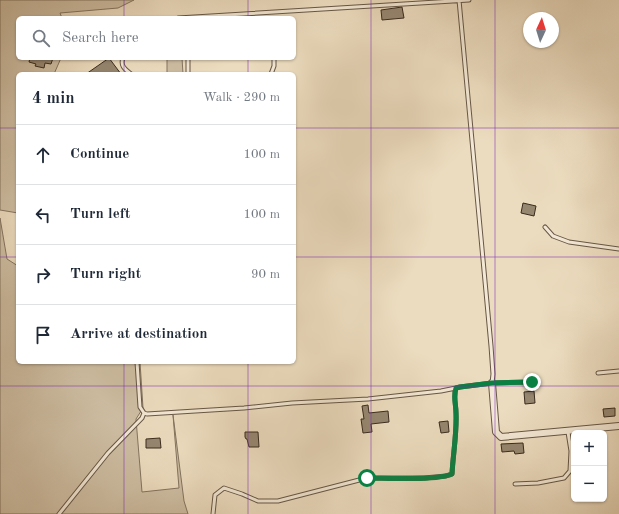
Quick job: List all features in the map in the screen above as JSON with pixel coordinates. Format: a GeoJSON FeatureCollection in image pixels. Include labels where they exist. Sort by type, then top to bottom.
{"type":"FeatureCollection","features":[{"type":"Feature","properties":{"kind":"street"},"geometry":{"type":"LineString","coordinates":[[492,383],[496,432],[502,437],[619,426]]}},
{"type":"Feature","properties":{"kind":"lane"},"geometry":{"type":"LineString","coordinates":[[459,0],[491,346],[493,374],[492,383]]}},
{"type":"Feature","properties":{"kind":"lane"},"geometry":{"type":"LineString","coordinates":[[214,16],[469,0]]}},
{"type":"Feature","properties":{"kind":"lane"},"geometry":{"type":"LineString","coordinates":[[270,12],[271,16]]}},
{"type":"Feature","properties":{"kind":"lane"},"geometry":{"type":"LineString","coordinates":[[122,60],[122,66],[129,72]]}},
{"type":"Feature","properties":{"kind":"lane"},"geometry":{"type":"LineString","coordinates":[[188,60],[188,72]]}},
{"type":"Feature","properties":{"kind":"lane"},"geometry":{"type":"LineString","coordinates":[[271,72],[274,60]]}},
{"type":"Feature","properties":{"kind":"lane"},"geometry":{"type":"LineString","coordinates":[[545,227],[553,236],[569,242],[619,249]]}},
{"type":"Feature","properties":{"kind":"lane"},"geometry":{"type":"LineString","coordinates":[[137,364],[140,407],[144,413]]}},
{"type":"Feature","properties":{"kind":"lane"},"geometry":{"type":"LineString","coordinates":[[598,373],[619,371]]}},
{"type":"Feature","properties":{"kind":"lane"},"geometry":{"type":"LineString","coordinates":[[144,413],[244,408],[292,403],[368,399],[441,391],[492,383],[532,382]]}},
{"type":"Feature","properties":{"kind":"lane"},"geometry":{"type":"LineString","coordinates":[[213,514],[215,495],[224,488],[258,501],[278,501],[367,478],[424,478],[452,474],[456,412],[454,395],[456,388]]}},
{"type":"Feature","properties":{"kind":"lane"},"geometry":{"type":"LineString","coordinates":[[59,514],[108,453],[138,423],[144,413]]}},
{"type":"Feature","properties":{"kind":"lane"},"geometry":{"type":"LineString","coordinates":[[515,484],[564,478],[570,471],[571,452],[568,430]]}},
{"type":"Feature","properties":{"kind":"shaded area"},"geometry":{"type":"Polygon","coordinates":[[[0,0],[134,0],[118,8],[60,13],[61,16],[16,16],[16,60],[60,60],[55,72],[16,72],[16,213],[0,210],[0,0]]]}},
{"type":"Feature","properties":{"kind":"shaded area"},"geometry":{"type":"Polygon","coordinates":[[[167,60],[182,60],[183,72],[167,72],[167,60]]]}},
{"type":"Feature","properties":{"kind":"shaded area"},"geometry":{"type":"Polygon","coordinates":[[[0,218],[7,259],[16,265],[16,364],[140,364],[143,408],[136,419],[142,492],[179,488],[173,415],[184,501],[188,514],[0,514],[0,218]]]}},
{"type":"Feature","properties":{"kind":"building"},"geometry":{"type":"Polygon","coordinates":[[[402,7],[404,18],[382,20],[381,10],[402,7]]]}},
{"type":"Feature","properties":{"kind":"building"},"geometry":{"type":"Polygon","coordinates":[[[30,60],[52,60],[51,64],[45,63],[44,68],[35,66],[36,64],[29,62],[30,60]]]}},
{"type":"Feature","properties":{"kind":"building"},"geometry":{"type":"Polygon","coordinates":[[[106,60],[110,60],[120,72],[89,72],[106,60]]]}},
{"type":"Feature","properties":{"kind":"building"},"geometry":{"type":"Polygon","coordinates":[[[523,203],[536,206],[534,216],[521,213],[523,203]]]}},
{"type":"Feature","properties":{"kind":"building"},"geometry":{"type":"Polygon","coordinates":[[[534,391],[535,403],[525,404],[524,392],[534,391]]]}},
{"type":"Feature","properties":{"kind":"building"},"geometry":{"type":"Polygon","coordinates":[[[368,405],[369,413],[388,411],[389,422],[371,424],[372,432],[363,433],[361,419],[364,419],[362,406],[368,405]]]}},
{"type":"Feature","properties":{"kind":"building"},"geometry":{"type":"Polygon","coordinates":[[[615,408],[615,416],[604,417],[603,409],[615,408]]]}},
{"type":"Feature","properties":{"kind":"building"},"geometry":{"type":"Polygon","coordinates":[[[448,421],[449,432],[441,433],[439,422],[448,421]]]}},
{"type":"Feature","properties":{"kind":"building"},"geometry":{"type":"Polygon","coordinates":[[[245,432],[258,432],[259,447],[249,447],[245,437],[245,432]]]}},
{"type":"Feature","properties":{"kind":"building"},"geometry":{"type":"Polygon","coordinates":[[[160,438],[161,448],[146,448],[146,439],[160,438]]]}},
{"type":"Feature","properties":{"kind":"building"},"geometry":{"type":"Polygon","coordinates":[[[523,443],[524,453],[515,454],[514,451],[502,452],[501,444],[523,443]]]}},
{"type":"Feature","properties":{"kind":"route"},"geometry":{"type":"LineString","coordinates":[[367,478],[424,478],[452,474],[456,412],[454,395],[456,388],[492,383],[532,382]]}}]}
